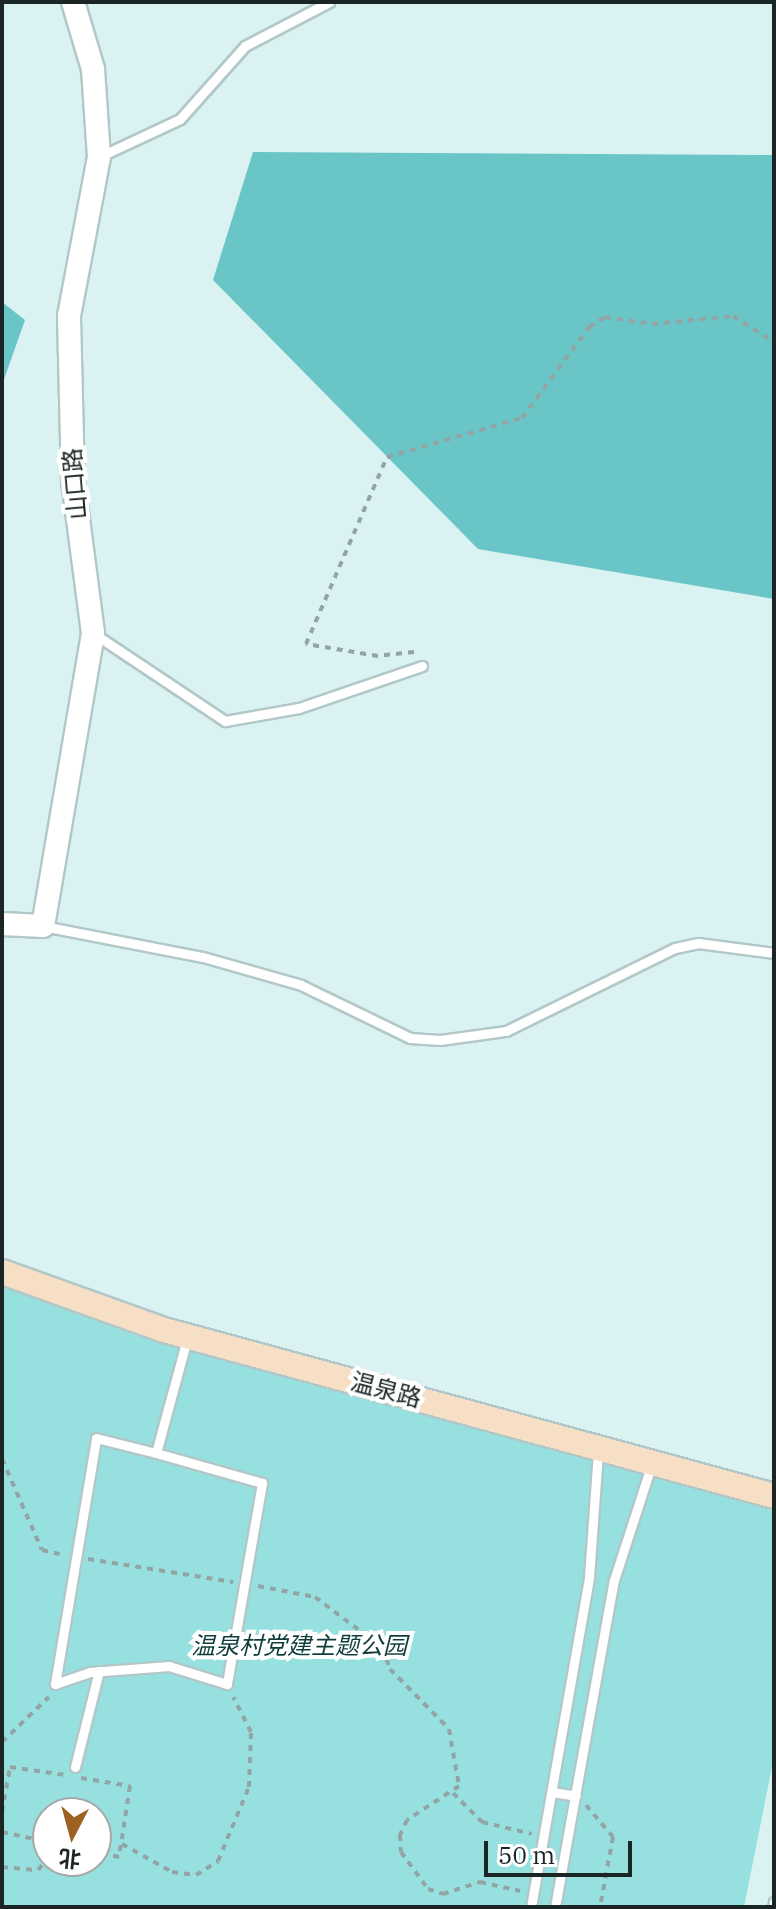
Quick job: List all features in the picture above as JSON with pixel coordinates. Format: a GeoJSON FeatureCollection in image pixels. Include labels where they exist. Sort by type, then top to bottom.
{"type":"FeatureCollection","features":[{"type":"Feature","properties":{"kind":"main road","name":"温泉路"},"geometry":{"type":"LineString","coordinates":[[2,1272],[188,1336],[774,1496]]}},
{"type":"Feature","properties":{"kind":"street","name":"山口路"},"geometry":{"type":"LineString","coordinates":[[43,926],[93,633],[73,481],[69,316],[99,157],[93,69],[73,2]]}},
{"type":"Feature","properties":{"kind":"street"},"geometry":{"type":"LineString","coordinates":[[2,924],[43,926]]}},
{"type":"Feature","properties":{"kind":"lane"},"geometry":{"type":"LineString","coordinates":[[99,157],[180,119],[245,46],[329,2]]}},
{"type":"Feature","properties":{"kind":"lane"},"geometry":{"type":"LineString","coordinates":[[93,633],[225,721],[299,708],[422,666]]}},
{"type":"Feature","properties":{"kind":"lane"},"geometry":{"type":"LineString","coordinates":[[43,926],[203,957],[301,985],[410,1038],[440,1040],[506,1031],[675,948],[698,943],[774,953]]}},
{"type":"Feature","properties":{"kind":"lane"},"geometry":{"type":"LineString","coordinates":[[156,1453],[188,1336]]}},
{"type":"Feature","properties":{"kind":"lane"},"geometry":{"type":"LineString","coordinates":[[96,1438],[156,1453],[262,1483],[227,1684],[169,1666],[99,1671],[55,1684],[96,1438]]}},
{"type":"Feature","properties":{"kind":"lane"},"geometry":{"type":"LineString","coordinates":[[531,1907],[589,1577],[598,1450]]}},
{"type":"Feature","properties":{"kind":"lane"},"geometry":{"type":"LineString","coordinates":[[555,1907],[614,1580],[652,1464]]}},
{"type":"Feature","properties":{"kind":"lane"},"geometry":{"type":"LineString","coordinates":[[75,1767],[99,1671]]}},
{"type":"Feature","properties":{"kind":"lane"},"geometry":{"type":"LineString","coordinates":[[552,1792],[576,1796]]}},
{"type":"Feature","properties":{"kind":"path"},"geometry":{"type":"LineString","coordinates":[[422,666],[425,651],[378,656],[306,644],[387,457],[522,418],[589,327],[605,317],[652,324],[733,316],[774,342]]}},
{"type":"Feature","properties":{"kind":"path"},"geometry":{"type":"LineString","coordinates":[[2,1459],[42,1550],[315,1597],[383,1648],[390,1669],[449,1729],[457,1758],[453,1793]]}},
{"type":"Feature","properties":{"kind":"path"},"geometry":{"type":"LineString","coordinates":[[2,1742],[36,1715],[55,1684]]}},
{"type":"Feature","properties":{"kind":"path"},"geometry":{"type":"LineString","coordinates":[[122,1844],[172,1872],[196,1875],[218,1861],[249,1787],[251,1732],[227,1684]]}},
{"type":"Feature","properties":{"kind":"path"},"geometry":{"type":"LineString","coordinates":[[2,1812],[10,1767],[130,1786],[119,1857],[112,1855]]}},
{"type":"Feature","properties":{"kind":"path"},"geometry":{"type":"LineString","coordinates":[[453,1793],[482,1822],[544,1837]]}},
{"type":"Feature","properties":{"kind":"path"},"geometry":{"type":"LineString","coordinates":[[453,1793],[407,1820],[400,1835],[401,1852],[428,1889],[443,1894],[480,1882],[533,1894]]}},
{"type":"Feature","properties":{"kind":"path"},"geometry":{"type":"LineString","coordinates":[[576,1796],[613,1837],[600,1907]]}},
{"type":"Feature","properties":{"kind":"path"},"geometry":{"type":"LineString","coordinates":[[2,1832],[32,1839]]}},
{"type":"Feature","properties":{"kind":"path"},"geometry":{"type":"LineString","coordinates":[[2,1867],[32,1870]]}},
{"type":"Feature","properties":{"kind":"green space","name":"温泉村党建主题公园"},"geometry":{"type":"Polygon","coordinates":[[[2,1286],[774,1511],[774,1757],[744,1907],[2,1907],[2,1286]]]}},
{"type":"Feature","properties":{"kind":"shaded area"},"geometry":{"type":"Polygon","coordinates":[[[253,152],[774,155],[774,599],[478,549],[213,280],[253,152]]]}},
{"type":"Feature","properties":{"kind":"shaded area"},"geometry":{"type":"Polygon","coordinates":[[[2,302],[25,320],[2,385],[2,302]]]}}]}
